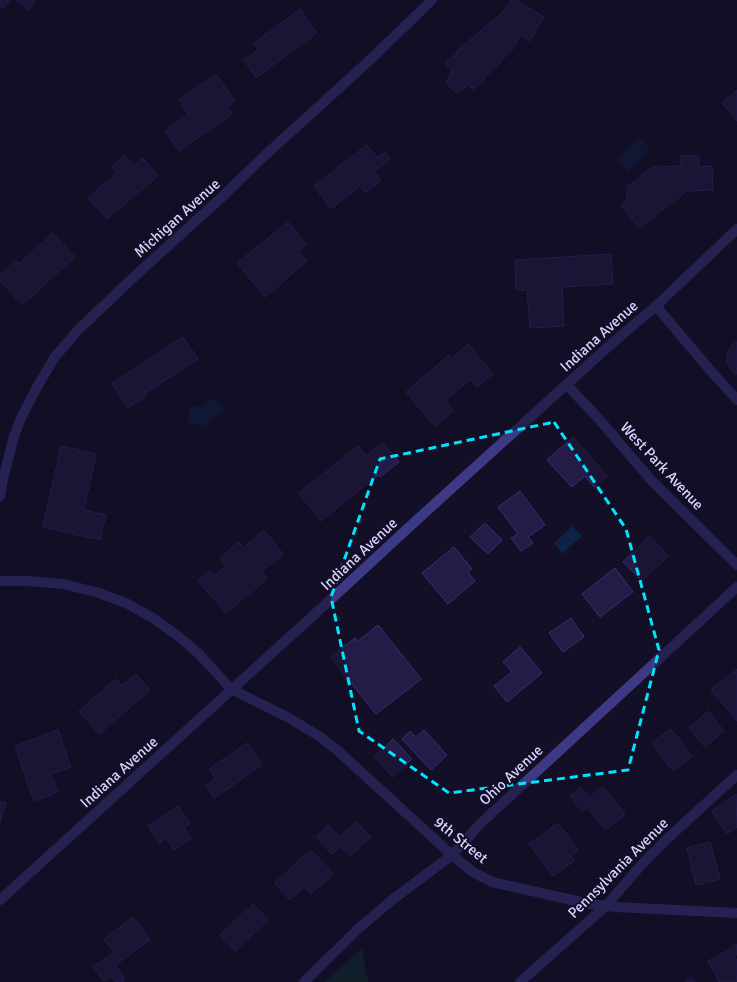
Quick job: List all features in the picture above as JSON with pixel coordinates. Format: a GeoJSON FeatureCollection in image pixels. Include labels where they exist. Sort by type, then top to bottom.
{"type":"FeatureCollection","features":[{"type":"Feature","properties":{"kind":"street","name":"Michigan Avenue"},"geometry":{"type":"LineString","coordinates":[[0,496],[14,436],[21,418],[54,358],[79,329],[371,59],[432,0]]}},
{"type":"Feature","properties":{"kind":"street","name":"Indiana Avenue"},"geometry":{"type":"LineString","coordinates":[[0,900],[567,386],[610,345],[656,306],[737,229]]}},
{"type":"Feature","properties":{"kind":"street"},"geometry":{"type":"LineString","coordinates":[[656,306],[737,400]]}},
{"type":"Feature","properties":{"kind":"street","name":"West Park Avenue"},"geometry":{"type":"LineString","coordinates":[[567,386],[598,418],[652,481],[737,565]]}},
{"type":"Feature","properties":{"kind":"street"},"geometry":{"type":"LineString","coordinates":[[0,581],[26,581],[63,584],[96,592],[126,603],[153,618],[178,636],[199,654],[231,689]]}},
{"type":"Feature","properties":{"kind":"street","name":"Ohio Avenue"},"geometry":{"type":"LineString","coordinates":[[304,982],[358,928],[386,904],[452,855],[481,823],[737,587]]}},
{"type":"Feature","properties":{"kind":"street","name":"9th Street"},"geometry":{"type":"LineString","coordinates":[[231,689],[289,718],[319,736],[337,750],[452,855],[473,872],[492,882],[590,904],[615,907],[737,913]]}},
{"type":"Feature","properties":{"kind":"street","name":"Pennsylvania Avenue"},"geometry":{"type":"LineString","coordinates":[[520,982],[606,906],[642,864],[669,837],[737,775]]}},
{"type":"Feature","properties":{"kind":"highlighted area"},"geometry":{"type":"Polygon","coordinates":[[[554,422],[626,529],[659,650],[628,770],[449,793],[359,731],[331,597],[380,459],[554,422]]]}},
{"type":"Feature","properties":{"kind":"green space"},"geometry":{"type":"Polygon","coordinates":[[[362,948],[368,982],[325,982],[362,948]]]}},
{"type":"Feature","properties":{"kind":"water"},"geometry":{"type":"Polygon","coordinates":[[[639,138],[650,149],[628,171],[616,159],[639,138]]]}},
{"type":"Feature","properties":{"kind":"water"},"geometry":{"type":"Polygon","coordinates":[[[213,398],[226,411],[210,419],[206,428],[188,422],[189,407],[204,406],[213,398]]]}},
{"type":"Feature","properties":{"kind":"water"},"geometry":{"type":"Polygon","coordinates":[[[572,526],[582,536],[562,554],[554,543],[572,526]]]}},
{"type":"Feature","properties":{"kind":"building"},"geometry":{"type":"Polygon","coordinates":[[[0,0],[10,0],[3,8],[0,6],[0,0]]]}},
{"type":"Feature","properties":{"kind":"building"},"geometry":{"type":"Polygon","coordinates":[[[16,0],[36,0],[28,10],[16,0]]]}},
{"type":"Feature","properties":{"kind":"building"},"geometry":{"type":"Polygon","coordinates":[[[511,0],[516,0],[544,17],[530,41],[521,35],[512,50],[486,76],[483,81],[474,89],[468,85],[457,94],[446,82],[452,71],[445,63],[503,12],[511,0]]]}},
{"type":"Feature","properties":{"kind":"building"},"geometry":{"type":"Polygon","coordinates":[[[300,9],[317,33],[256,78],[244,60],[259,49],[254,43],[300,9]]]}},
{"type":"Feature","properties":{"kind":"building"},"geometry":{"type":"Polygon","coordinates":[[[216,74],[235,101],[227,107],[232,114],[179,151],[165,131],[188,114],[179,100],[216,74]]]}},
{"type":"Feature","properties":{"kind":"building"},"geometry":{"type":"Polygon","coordinates":[[[737,90],[737,121],[722,103],[737,90]]]}},
{"type":"Feature","properties":{"kind":"building"},"geometry":{"type":"Polygon","coordinates":[[[367,145],[377,158],[385,152],[390,159],[374,172],[381,181],[365,193],[360,186],[331,209],[314,186],[367,145]]]}},
{"type":"Feature","properties":{"kind":"building"},"geometry":{"type":"Polygon","coordinates":[[[125,156],[134,166],[143,158],[158,176],[107,219],[88,198],[117,173],[112,167],[125,156]]]}},
{"type":"Feature","properties":{"kind":"building"},"geometry":{"type":"Polygon","coordinates":[[[681,156],[699,156],[699,167],[712,166],[713,190],[687,191],[639,228],[621,205],[627,201],[627,187],[653,167],[681,166],[681,156]]]}},
{"type":"Feature","properties":{"kind":"building"},"geometry":{"type":"Polygon","coordinates":[[[288,222],[306,244],[298,251],[307,261],[265,297],[237,263],[288,222]]]}},
{"type":"Feature","properties":{"kind":"building"},"geometry":{"type":"Polygon","coordinates":[[[53,233],[75,257],[22,305],[0,280],[0,275],[16,261],[19,264],[53,233]]]}},
{"type":"Feature","properties":{"kind":"building"},"geometry":{"type":"Polygon","coordinates":[[[611,254],[613,284],[562,287],[564,326],[530,328],[527,290],[516,290],[515,260],[611,254]]]}},
{"type":"Feature","properties":{"kind":"building"},"geometry":{"type":"Polygon","coordinates":[[[183,337],[198,359],[145,393],[147,395],[128,408],[112,383],[183,337]]]}},
{"type":"Feature","properties":{"kind":"building"},"geometry":{"type":"Polygon","coordinates":[[[737,342],[737,374],[734,373],[727,363],[727,356],[732,345],[737,342]]]}},
{"type":"Feature","properties":{"kind":"building"},"geometry":{"type":"Polygon","coordinates":[[[468,344],[493,374],[477,387],[470,379],[445,401],[453,411],[435,426],[406,392],[449,355],[452,358],[468,344]]]}},
{"type":"Feature","properties":{"kind":"building"},"geometry":{"type":"Polygon","coordinates":[[[573,437],[607,476],[594,487],[585,476],[572,487],[547,460],[573,437]]]}},
{"type":"Feature","properties":{"kind":"building"},"geometry":{"type":"Polygon","coordinates":[[[383,442],[399,462],[380,477],[378,475],[321,521],[299,493],[358,446],[366,456],[383,442]]]}},
{"type":"Feature","properties":{"kind":"building"},"geometry":{"type":"Polygon","coordinates":[[[61,446],[96,454],[84,510],[106,515],[100,540],[43,527],[61,446]]]}},
{"type":"Feature","properties":{"kind":"building"},"geometry":{"type":"Polygon","coordinates":[[[520,491],[545,525],[528,537],[533,543],[521,551],[511,538],[518,534],[498,507],[520,491]]]}},
{"type":"Feature","properties":{"kind":"building"},"geometry":{"type":"Polygon","coordinates":[[[485,523],[502,540],[488,554],[470,537],[485,523]]]}},
{"type":"Feature","properties":{"kind":"building"},"geometry":{"type":"Polygon","coordinates":[[[264,530],[283,554],[261,572],[267,579],[226,613],[198,581],[210,570],[214,576],[226,566],[220,558],[239,542],[243,548],[264,530]]]}},
{"type":"Feature","properties":{"kind":"building"},"geometry":{"type":"Polygon","coordinates":[[[650,536],[668,556],[642,581],[623,562],[650,536]]]}},
{"type":"Feature","properties":{"kind":"building"},"geometry":{"type":"Polygon","coordinates":[[[454,547],[472,569],[468,572],[475,581],[448,604],[422,573],[454,547]]]}},
{"type":"Feature","properties":{"kind":"building"},"geometry":{"type":"Polygon","coordinates":[[[615,568],[633,592],[600,617],[582,594],[615,568]]]}},
{"type":"Feature","properties":{"kind":"building"},"geometry":{"type":"Polygon","coordinates":[[[571,618],[584,637],[563,652],[549,633],[571,618]]]}},
{"type":"Feature","properties":{"kind":"building"},"geometry":{"type":"Polygon","coordinates":[[[378,625],[421,679],[376,714],[330,657],[355,638],[358,641],[378,625]]]}},
{"type":"Feature","properties":{"kind":"building"},"geometry":{"type":"Polygon","coordinates":[[[520,647],[542,673],[507,702],[494,686],[512,672],[503,662],[520,647]]]}},
{"type":"Feature","properties":{"kind":"building"},"geometry":{"type":"Polygon","coordinates":[[[737,669],[737,721],[711,690],[737,669]]]}},
{"type":"Feature","properties":{"kind":"building"},"geometry":{"type":"Polygon","coordinates":[[[136,674],[150,690],[99,734],[79,711],[116,679],[122,686],[136,674]]]}},
{"type":"Feature","properties":{"kind":"building"},"geometry":{"type":"Polygon","coordinates":[[[708,711],[724,731],[705,747],[689,728],[708,711]]]}},
{"type":"Feature","properties":{"kind":"building"},"geometry":{"type":"Polygon","coordinates":[[[671,729],[692,756],[673,771],[652,743],[671,729]]]}},
{"type":"Feature","properties":{"kind":"building"},"geometry":{"type":"Polygon","coordinates":[[[58,730],[71,767],[51,774],[58,792],[34,801],[15,746],[58,730]]]}},
{"type":"Feature","properties":{"kind":"building"},"geometry":{"type":"Polygon","coordinates":[[[424,730],[447,755],[431,770],[402,739],[410,731],[416,737],[424,730]]]}},
{"type":"Feature","properties":{"kind":"building"},"geometry":{"type":"Polygon","coordinates":[[[393,739],[412,759],[393,777],[374,757],[393,739]]]}},
{"type":"Feature","properties":{"kind":"building"},"geometry":{"type":"Polygon","coordinates":[[[247,743],[262,765],[214,798],[206,786],[216,778],[209,769],[247,743]]]}},
{"type":"Feature","properties":{"kind":"building"},"geometry":{"type":"Polygon","coordinates":[[[581,787],[589,798],[603,787],[625,814],[606,830],[587,807],[583,812],[570,796],[581,787]]]}},
{"type":"Feature","properties":{"kind":"building"},"geometry":{"type":"Polygon","coordinates":[[[736,794],[737,827],[727,834],[712,811],[736,794]]]}},
{"type":"Feature","properties":{"kind":"building"},"geometry":{"type":"Polygon","coordinates":[[[0,801],[6,803],[0,823],[0,801]]]}},
{"type":"Feature","properties":{"kind":"building"},"geometry":{"type":"Polygon","coordinates":[[[178,806],[190,823],[184,828],[191,838],[174,850],[166,838],[159,843],[148,826],[178,806]]]}},
{"type":"Feature","properties":{"kind":"building"},"geometry":{"type":"Polygon","coordinates":[[[356,822],[371,837],[350,856],[341,846],[332,854],[316,837],[328,825],[339,837],[356,822]]]}},
{"type":"Feature","properties":{"kind":"building"},"geometry":{"type":"Polygon","coordinates":[[[558,823],[578,850],[571,856],[574,861],[553,876],[529,844],[558,823]]]}},
{"type":"Feature","properties":{"kind":"building"},"geometry":{"type":"Polygon","coordinates":[[[710,842],[720,879],[696,885],[687,848],[710,842]]]}},
{"type":"Feature","properties":{"kind":"building"},"geometry":{"type":"Polygon","coordinates":[[[311,850],[333,874],[311,894],[304,887],[290,900],[274,883],[311,850]]]}},
{"type":"Feature","properties":{"kind":"building"},"geometry":{"type":"Polygon","coordinates":[[[253,904],[268,920],[235,951],[220,935],[253,904]]]}},
{"type":"Feature","properties":{"kind":"building"},"geometry":{"type":"Polygon","coordinates":[[[133,917],[150,940],[115,965],[125,980],[122,982],[115,982],[111,977],[104,981],[93,967],[114,952],[104,939],[133,917]]]}},
{"type":"Feature","properties":{"kind":"building"},"geometry":{"type":"Polygon","coordinates":[[[737,944],[737,955],[732,947],[737,944]]]}},
{"type":"Feature","properties":{"kind":"building"},"geometry":{"type":"Polygon","coordinates":[[[731,949],[737,961],[737,982],[719,982],[708,961],[731,949]]]}},
{"type":"Feature","properties":{"kind":"building"},"geometry":{"type":"Polygon","coordinates":[[[692,977],[695,982],[685,982],[692,977]]]}}]}
